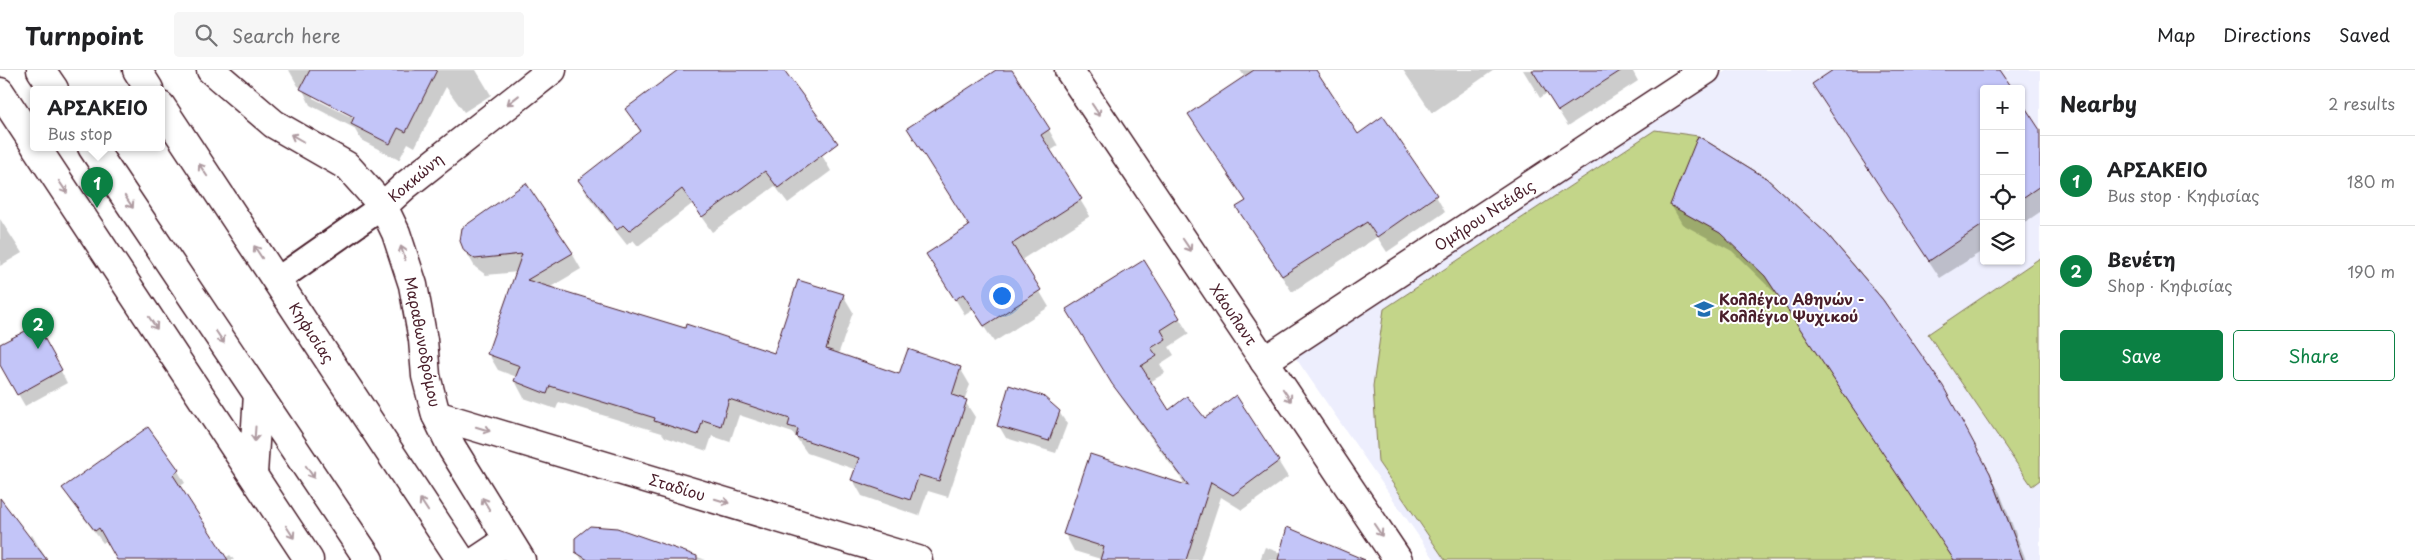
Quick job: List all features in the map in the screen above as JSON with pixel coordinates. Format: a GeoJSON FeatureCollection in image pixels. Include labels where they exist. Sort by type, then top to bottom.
{"type":"FeatureCollection","features":[{"type":"Feature","properties":{"kind":"street"},"geometry":{"type":"LineString","coordinates":[[41,70],[52,86]]}},
{"type":"Feature","properties":{"kind":"street"},"geometry":{"type":"LineString","coordinates":[[137,70],[148,86]]}},
{"type":"Feature","properties":{"kind":"street","name":"Μαραθωνοδρόμου"},"geometry":{"type":"LineString","coordinates":[[211,70],[274,124],[347,166],[383,206],[396,233],[413,285],[423,340],[426,376],[436,415],[452,448],[514,550]]}},
{"type":"Feature","properties":{"kind":"street","name":"Κοκκώνη"},"geometry":{"type":"LineString","coordinates":[[276,281],[383,206],[406,185],[552,70]]}},
{"type":"Feature","properties":{"kind":"street","name":"Χάουλαντ"},"geometry":{"type":"LineString","coordinates":[[1069,70],[1398,560]]}},
{"type":"Feature","properties":{"kind":"street","name":"Ομήρου Ντέιβις"},"geometry":{"type":"LineString","coordinates":[[1264,361],[1706,70]]}},
{"type":"Feature","properties":{"kind":"street"},"geometry":{"type":"LineString","coordinates":[[0,92],[30,137]]}},
{"type":"Feature","properties":{"kind":"street","name":"Κηφισίας"},"geometry":{"type":"LineString","coordinates":[[165,112],[461,560]]}},
{"type":"Feature","properties":{"kind":"street"},"geometry":{"type":"LineString","coordinates":[[39,151],[309,560]]}},
{"type":"Feature","properties":{"kind":"street"},"geometry":{"type":"LineString","coordinates":[[95,151],[368,560]]}},
{"type":"Feature","properties":{"kind":"street"},"geometry":{"type":"LineString","coordinates":[[252,474],[258,394]]}},
{"type":"Feature","properties":{"kind":"street","name":"Σταδίου"},"geometry":{"type":"LineString","coordinates":[[436,415],[918,560]]}},
{"type":"Feature","properties":{"kind":"street"},"geometry":{"type":"LineString","coordinates":[[478,560],[514,550]]}},
{"type":"Feature","properties":{"kind":"shaded area","name":"Κολλέγιο Αθηνών - Κολλέγιο Ψυχικού"},"geometry":{"type":"Polygon","coordinates":[[[1727,70],[2040,70],[2040,560],[1435,560],[1295,357],[1727,70]]]}},
{"type":"Feature","properties":{"kind":"green space","name":"Κολλέγιο Αθηνών - Κολλέγιο Ψυχικού"},"geometry":{"type":"Polygon","coordinates":[[[1655,130],[1698,136],[1766,178],[1828,235],[1883,300],[1990,473],[2023,560],[1445,560],[1378,462],[1373,386],[1384,309],[1655,130]]]}},
{"type":"Feature","properties":{"kind":"green space"},"geometry":{"type":"Polygon","coordinates":[[[2040,258],[2040,480],[2032,486],[1928,334],[2040,258]]]}},
{"type":"Feature","properties":{"kind":"building"},"geometry":{"type":"Polygon","coordinates":[[[310,70],[437,70],[406,132],[398,128],[390,144],[351,124],[354,117],[300,89],[310,70]]]}},
{"type":"Feature","properties":{"kind":"building"},"geometry":{"type":"Polygon","coordinates":[[[678,70],[784,70],[838,143],[778,188],[765,171],[702,217],[682,189],[629,231],[623,225],[617,230],[578,180],[641,131],[625,109],[678,70]]]}},
{"type":"Feature","properties":{"kind":"building"},"geometry":{"type":"Polygon","coordinates":[[[996,70],[1012,70],[1050,129],[1041,135],[1082,199],[1012,244],[1041,290],[984,326],[963,294],[955,300],[926,254],[969,226],[907,128],[996,70]]]}},
{"type":"Feature","properties":{"kind":"building"},"geometry":{"type":"Polygon","coordinates":[[[1254,70],[1316,70],[1358,134],[1383,116],[1437,195],[1377,237],[1367,222],[1282,276],[1236,207],[1246,201],[1188,114],[1254,70]]]}},
{"type":"Feature","properties":{"kind":"building"},"geometry":{"type":"Polygon","coordinates":[[[1532,70],[1622,70],[1558,111],[1532,70]]]}},
{"type":"Feature","properties":{"kind":"building"},"geometry":{"type":"Polygon","coordinates":[[[1833,70],[2000,70],[2010,85],[1980,85],[1980,227],[1929,261],[1812,84],[1833,70]]]}},
{"type":"Feature","properties":{"kind":"building"},"geometry":{"type":"Polygon","coordinates":[[[2025,107],[2040,130],[2040,186],[2025,196],[2025,107]]]}},
{"type":"Feature","properties":{"kind":"building"},"geometry":{"type":"Polygon","coordinates":[[[1698,136],[1766,178],[1828,235],[1883,300],[1943,386],[1990,473],[2023,560],[1954,560],[1765,276],[1720,233],[1670,205],[1698,136]]]}},
{"type":"Feature","properties":{"kind":"building"},"geometry":{"type":"Polygon","coordinates":[[[526,183],[573,253],[527,280],[685,328],[686,324],[774,353],[798,280],[844,294],[826,349],[899,374],[908,349],[961,367],[952,395],[967,400],[939,481],[919,475],[910,500],[851,480],[859,458],[796,437],[798,429],[788,426],[790,419],[729,399],[721,426],[703,420],[698,435],[654,421],[655,418],[550,386],[547,394],[514,381],[520,366],[487,354],[522,254],[475,259],[464,251],[460,241],[462,228],[526,183]]]}},
{"type":"Feature","properties":{"kind":"building"},"geometry":{"type":"Polygon","coordinates":[[[1144,260],[1180,318],[1161,330],[1166,339],[1151,348],[1157,356],[1141,366],[1169,410],[1187,396],[1205,418],[1236,395],[1279,461],[1233,495],[1211,482],[1186,560],[1100,560],[1104,547],[1063,534],[1090,454],[1189,486],[1112,384],[1066,309],[1144,260]]]}},
{"type":"Feature","properties":{"kind":"building"},"geometry":{"type":"Polygon","coordinates":[[[37,325],[62,370],[17,395],[0,365],[0,344],[37,325]]]}},
{"type":"Feature","properties":{"kind":"building"},"geometry":{"type":"Polygon","coordinates":[[[1009,385],[1043,396],[1060,411],[1049,441],[997,426],[1009,385]]]}},
{"type":"Feature","properties":{"kind":"building"},"geometry":{"type":"Polygon","coordinates":[[[148,427],[179,470],[173,475],[228,560],[117,560],[99,528],[95,531],[62,488],[148,427]]]}},
{"type":"Feature","properties":{"kind":"building"},"geometry":{"type":"Polygon","coordinates":[[[0,498],[47,560],[0,560],[0,498]]]}},
{"type":"Feature","properties":{"kind":"building"},"geometry":{"type":"Polygon","coordinates":[[[590,526],[617,528],[697,556],[697,560],[588,560],[575,552],[575,538],[590,526]]]}},
{"type":"Feature","properties":{"kind":"building"},"geometry":{"type":"Polygon","coordinates":[[[1287,527],[1365,560],[1278,560],[1287,527]]]}},
{"type":"Feature","properties":{"kind":"place","name":"ΑΡΣΑΚΕΙΟ"},"geometry":{"type":"Point","coordinates":[97,208]}},
{"type":"Feature","properties":{"kind":"place","name":"Κολλέγιο Αθηνών - Κολλέγιο Ψυχικού"},"geometry":{"type":"Point","coordinates":[1704,309]}},
{"type":"Feature","properties":{"kind":"place","name":"Βενέτη"},"geometry":{"type":"Point","coordinates":[38,349]}}]}
